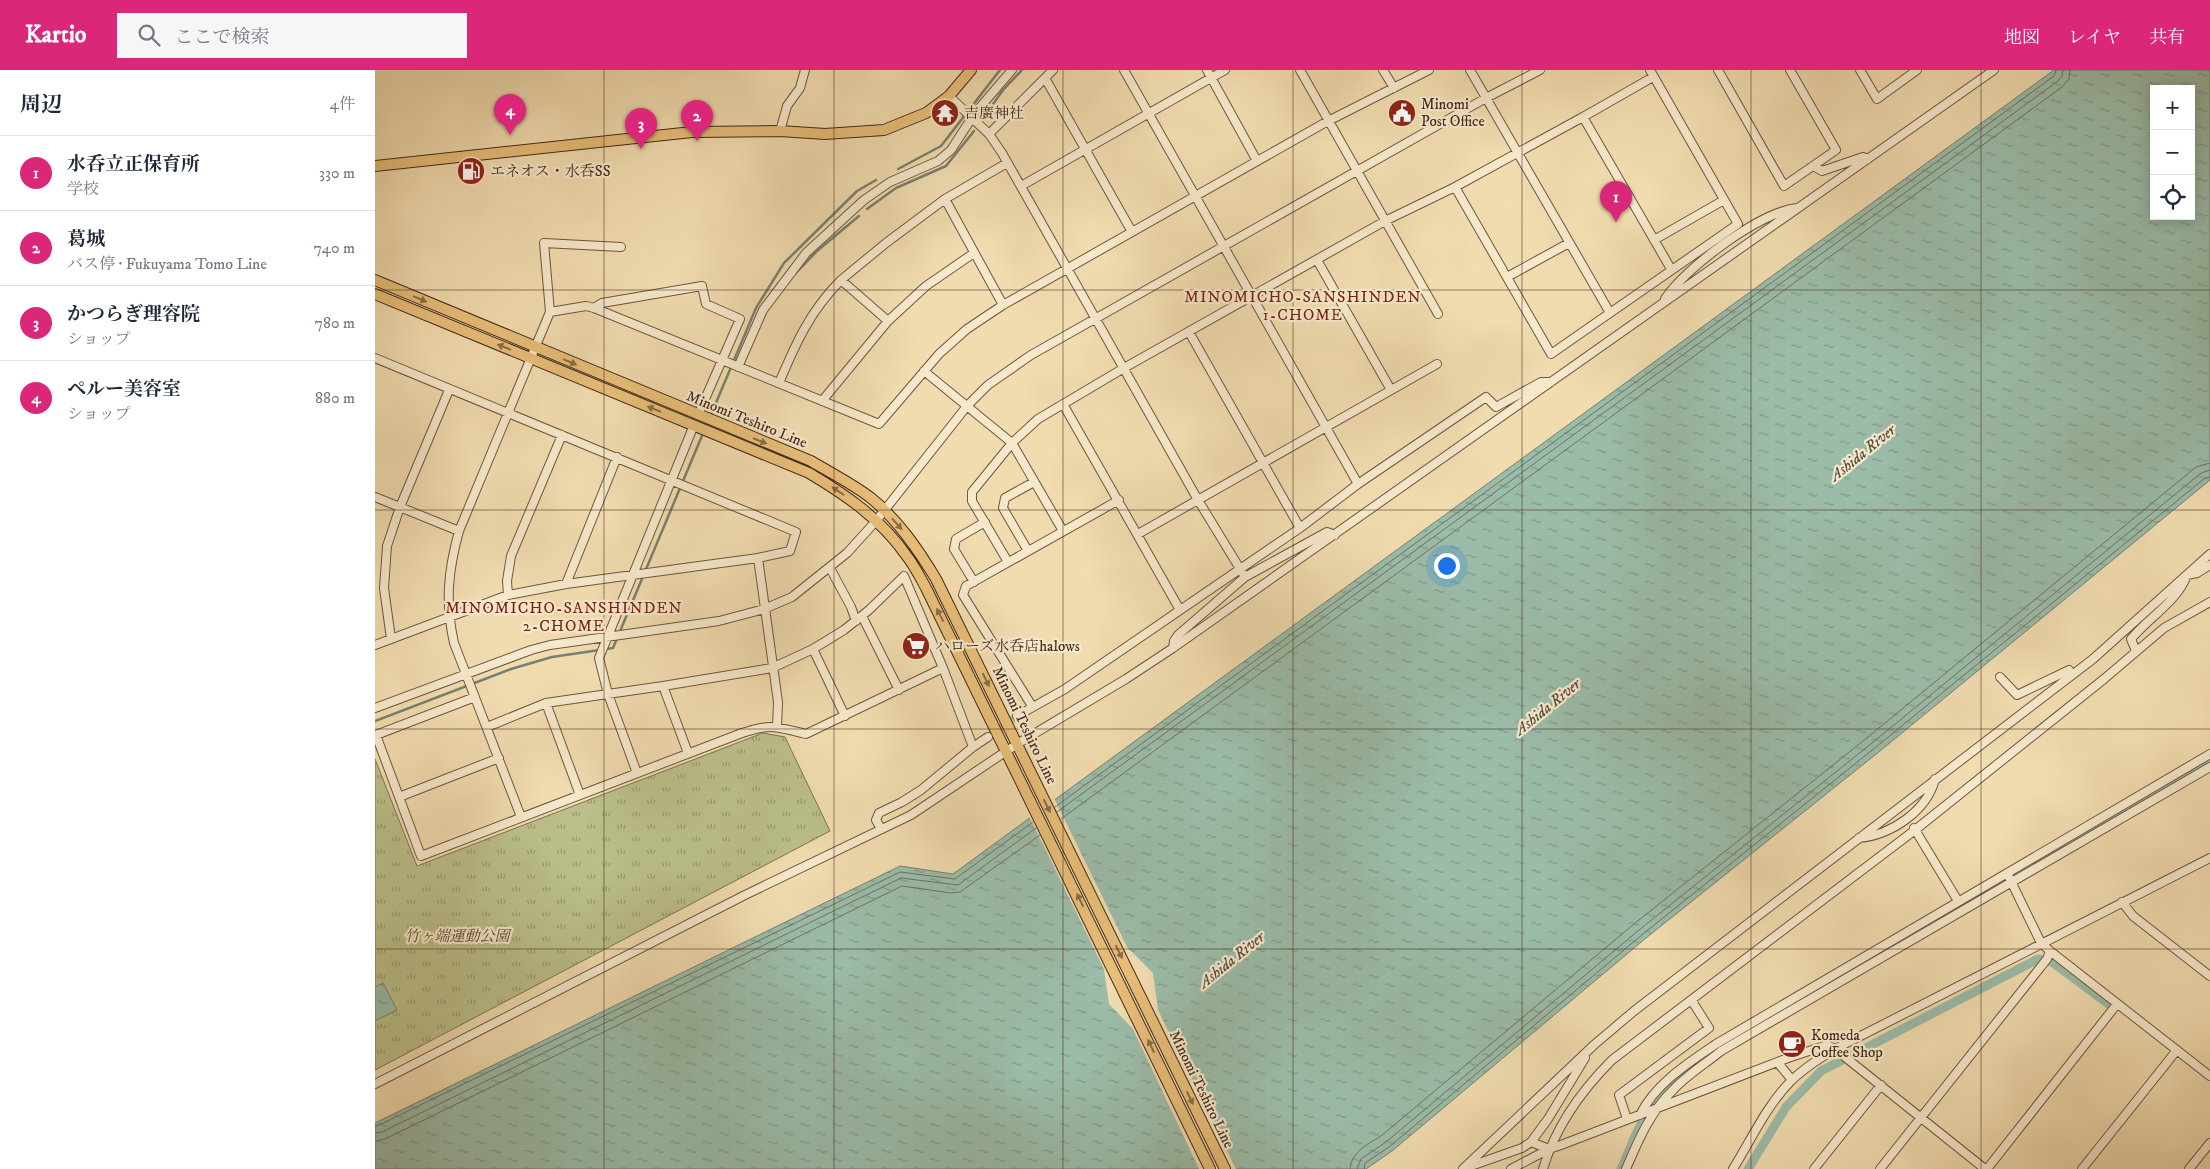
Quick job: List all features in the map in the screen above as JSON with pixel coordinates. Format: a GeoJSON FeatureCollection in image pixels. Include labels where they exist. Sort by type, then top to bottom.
{"type":"FeatureCollection","features":[{"type":"Feature","properties":{"kind":"main road"},"geometry":{"type":"LineString","coordinates":[[375,166],[691,132],[780,131],[825,134],[883,130],[926,113],[949,96],[971,70]]}},
{"type":"Feature","properties":{"kind":"main road","name":"Minomi Teshiro Line"},"geometry":{"type":"LineString","coordinates":[[375,280],[535,347],[713,427],[809,473],[838,490],[876,521],[906,555],[926,588],[1211,1169]]}},
{"type":"Feature","properties":{"kind":"main road","name":"Minomi Teshiro Line"},"geometry":{"type":"LineString","coordinates":[[375,294],[530,358],[699,421]]}},
{"type":"Feature","properties":{"kind":"main road","name":"Minomi Teshiro Line"},"geometry":{"type":"LineString","coordinates":[[713,427],[811,461],[863,493],[884,510],[910,538],[936,579],[1225,1169]]}},
{"type":"Feature","properties":{"kind":"street"},"geometry":{"type":"LineString","coordinates":[[780,131],[787,106],[800,88],[805,70]]}},
{"type":"Feature","properties":{"kind":"street"},"geometry":{"type":"LineString","coordinates":[[737,367],[763,310],[789,272],[806,253],[864,200],[890,182],[938,161],[951,150],[968,114],[1012,70]]}},
{"type":"Feature","properties":{"kind":"street"},"geometry":{"type":"LineString","coordinates":[[989,134],[1053,70]]}},
{"type":"Feature","properties":{"kind":"street"},"geometry":{"type":"LineString","coordinates":[[1124,70],[1358,484]]}},
{"type":"Feature","properties":{"kind":"street"},"geometry":{"type":"LineString","coordinates":[[1207,70],[1257,161]]}},
{"type":"Feature","properties":{"kind":"street"},"geometry":{"type":"LineString","coordinates":[[1021,186],[1225,70]]}},
{"type":"Feature","properties":{"kind":"street"},"geometry":{"type":"LineString","coordinates":[[1300,70],[1438,314]]}},
{"type":"Feature","properties":{"kind":"street"},"geometry":{"type":"LineString","coordinates":[[1383,70],[1394,88]]}},
{"type":"Feature","properties":{"kind":"street"},"geometry":{"type":"LineString","coordinates":[[550,312],[586,306],[594,308],[879,424],[939,354],[967,329],[1003,305],[1257,161],[1429,70]]}},
{"type":"Feature","properties":{"kind":"street"},"geometry":{"type":"LineString","coordinates":[[1470,70],[1610,313]]}},
{"type":"Feature","properties":{"kind":"street"},"geometry":{"type":"LineString","coordinates":[[375,708],[468,677],[531,650],[608,639],[626,634],[719,622],[765,609],[792,597],[847,553],[876,521],[967,406],[989,385],[1031,355],[1486,98],[1540,70]]}},
{"type":"Feature","properties":{"kind":"street"},"geometry":{"type":"LineString","coordinates":[[1718,70],[1784,186],[1836,150],[1790,70]]}},
{"type":"Feature","properties":{"kind":"street"},"geometry":{"type":"LineString","coordinates":[[1860,70],[1877,99],[1917,70]]}},
{"type":"Feature","properties":{"kind":"street"},"geometry":{"type":"LineString","coordinates":[[375,1084],[745,895],[911,815],[1017,744],[1126,679],[1173,648],[1994,70]]}},
{"type":"Feature","properties":{"kind":"street"},"geometry":{"type":"LineString","coordinates":[[1008,562],[973,500],[972,492],[1012,443],[1038,419],[1124,368],[1385,221],[1455,187],[1583,117],[1651,73],[1742,232]]}},
{"type":"Feature","properties":{"kind":"street"},"geometry":{"type":"LineString","coordinates":[[1045,78],[1132,232]]}},
{"type":"Feature","properties":{"kind":"street"},"geometry":{"type":"LineString","coordinates":[[949,96],[989,134],[1007,163],[1097,318],[1198,500],[1245,577]]}},
{"type":"Feature","properties":{"kind":"street"},"geometry":{"type":"LineString","coordinates":[[1583,117],[1671,269]]}},
{"type":"Feature","properties":{"kind":"street"},"geometry":{"type":"LineString","coordinates":[[1813,166],[1822,171],[1863,157],[1869,159]]}},
{"type":"Feature","properties":{"kind":"street"},"geometry":{"type":"LineString","coordinates":[[779,383],[799,336],[827,294],[841,280],[886,243],[945,199],[1007,163]]}},
{"type":"Feature","properties":{"kind":"street"},"geometry":{"type":"LineString","coordinates":[[1455,187],[1551,354],[1738,224]]}},
{"type":"Feature","properties":{"kind":"street"},"geometry":{"type":"LineString","coordinates":[[945,199],[1003,305]]}},
{"type":"Feature","properties":{"kind":"street"},"geometry":{"type":"LineString","coordinates":[[1654,240],[1724,200]]}},
{"type":"Feature","properties":{"kind":"street"},"geometry":{"type":"LineString","coordinates":[[1665,302],[1671,291],[1713,252],[1742,232],[1788,209],[1799,208]]}},
{"type":"Feature","properties":{"kind":"street"},"geometry":{"type":"LineString","coordinates":[[1507,277],[1569,242]]}},
{"type":"Feature","properties":{"kind":"street"},"geometry":{"type":"LineString","coordinates":[[521,817],[454,643],[449,618],[447,586],[452,555],[459,531],[550,312],[544,243],[621,247]]}},
{"type":"Feature","properties":{"kind":"street"},"geometry":{"type":"LineString","coordinates":[[822,401],[887,321],[926,286],[974,254]]}},
{"type":"Feature","properties":{"kind":"street"},"geometry":{"type":"LineString","coordinates":[[1317,260],[1391,390]]}},
{"type":"Feature","properties":{"kind":"street"},"geometry":{"type":"LineString","coordinates":[[841,280],[887,321]]}},
{"type":"Feature","properties":{"kind":"street"},"geometry":{"type":"LineString","coordinates":[[594,308],[602,302],[702,286],[706,304],[740,320],[725,362],[599,658],[608,694],[637,773]]}},
{"type":"Feature","properties":{"kind":"street"},"geometry":{"type":"LineString","coordinates":[[1189,332],[1300,528]]}},
{"type":"Feature","properties":{"kind":"street"},"geometry":{"type":"LineString","coordinates":[[375,358],[796,532],[790,551],[758,558],[566,584],[508,595],[375,645]]}},
{"type":"Feature","properties":{"kind":"street"},"geometry":{"type":"LineString","coordinates":[[1138,534],[1437,364]]}},
{"type":"Feature","properties":{"kind":"street"},"geometry":{"type":"LineString","coordinates":[[924,371],[1012,443],[1063,531]]}},
{"type":"Feature","properties":{"kind":"street"},"geometry":{"type":"LineString","coordinates":[[1017,716],[1031,706],[1065,689],[1300,528],[1358,484],[1486,397],[1496,407],[1541,382],[1551,382]]}},
{"type":"Feature","properties":{"kind":"street"},"geometry":{"type":"LineString","coordinates":[[391,639],[384,588],[384,566],[387,546],[400,507],[449,390]]}},
{"type":"Feature","properties":{"kind":"street"},"geometry":{"type":"LineString","coordinates":[[1063,404],[1119,500],[1179,610]]}},
{"type":"Feature","properties":{"kind":"street"},"geometry":{"type":"LineString","coordinates":[[508,595],[507,581],[511,556],[562,435]]}},
{"type":"Feature","properties":{"kind":"street"},"geometry":{"type":"LineString","coordinates":[[566,584],[617,457]]}},
{"type":"Feature","properties":{"kind":"street"},"geometry":{"type":"LineString","coordinates":[[1028,551],[1003,508],[1005,498],[1034,482]]}},
{"type":"Feature","properties":{"kind":"street"},"geometry":{"type":"LineString","coordinates":[[375,497],[459,531]]}},
{"type":"Feature","properties":{"kind":"street"},"geometry":{"type":"LineString","coordinates":[[1031,706],[963,595],[966,586],[1119,500]]}},
{"type":"Feature","properties":{"kind":"street"},"geometry":{"type":"LineString","coordinates":[[975,582],[954,549],[956,540],[985,522]]}},
{"type":"Feature","properties":{"kind":"street"},"geometry":{"type":"LineString","coordinates":[[1173,648],[1174,641],[1178,635],[1245,577],[1327,532],[1335,535]]}},
{"type":"Feature","properties":{"kind":"street"},"geometry":{"type":"LineString","coordinates":[[1464,1169],[1595,1044],[1634,1011],[1935,778],[2072,675],[2210,554]]}},
{"type":"Feature","properties":{"kind":"street"},"geometry":{"type":"LineString","coordinates":[[758,558],[778,702],[777,727]]}},
{"type":"Feature","properties":{"kind":"street"},"geometry":{"type":"LineString","coordinates":[[2187,575],[2197,573],[2210,565]]}},
{"type":"Feature","properties":{"kind":"street"},"geometry":{"type":"LineString","coordinates":[[830,568],[851,606],[856,621]]}},
{"type":"Feature","properties":{"kind":"street"},"geometry":{"type":"LineString","coordinates":[[2136,651],[2131,638],[2165,606],[2183,584],[2187,575]]}},
{"type":"Feature","properties":{"kind":"street"},"geometry":{"type":"LineString","coordinates":[[487,727],[546,703],[772,668],[813,649],[856,621],[904,576],[943,668],[973,747]]}},
{"type":"Feature","properties":{"kind":"street"},"geometry":{"type":"LineString","coordinates":[[1543,1169],[1549,1149],[1573,1109],[1612,1060],[1915,830],[2164,628],[2210,602]]}},
{"type":"Feature","properties":{"kind":"street"},"geometry":{"type":"LineString","coordinates":[[863,616],[899,690]]}},
{"type":"Feature","properties":{"kind":"street"},"geometry":{"type":"LineString","coordinates":[[813,649],[845,716]]}},
{"type":"Feature","properties":{"kind":"street"},"geometry":{"type":"LineString","coordinates":[[474,694],[376,735],[421,856],[765,726],[806,734],[943,668]]}},
{"type":"Feature","properties":{"kind":"street"},"geometry":{"type":"LineString","coordinates":[[2000,677],[2017,695],[2069,670],[2072,675]]}},
{"type":"Feature","properties":{"kind":"street"},"geometry":{"type":"LineString","coordinates":[[663,686],[688,754]]}},
{"type":"Feature","properties":{"kind":"street"},"geometry":{"type":"LineString","coordinates":[[546,703],[580,795]]}},
{"type":"Feature","properties":{"kind":"street"},"geometry":{"type":"LineString","coordinates":[[881,829],[876,820],[879,813],[903,802],[921,790],[987,737]]}},
{"type":"Feature","properties":{"kind":"street"},"geometry":{"type":"LineString","coordinates":[[1626,1169],[1656,1108],[1682,1080],[1721,1051],[2210,754]]}},
{"type":"Feature","properties":{"kind":"street"},"geometry":{"type":"LineString","coordinates":[[399,797],[499,758]]}},
{"type":"Feature","properties":{"kind":"street"},"geometry":{"type":"LineString","coordinates":[[1642,1114],[1644,1106],[1684,1065],[1786,1002],[1958,901],[2010,877],[2210,767]]}},
{"type":"Feature","properties":{"kind":"street"},"geometry":{"type":"LineString","coordinates":[[1858,838],[1868,837],[1908,820],[1933,788],[1935,778]]}},
{"type":"Feature","properties":{"kind":"street"},"geometry":{"type":"LineString","coordinates":[[1908,820],[1958,901]]}},
{"type":"Feature","properties":{"kind":"street"},"geometry":{"type":"LineString","coordinates":[[1733,1169],[1779,1094],[1791,1080],[1811,1064],[1835,1049],[2210,858]]}},
{"type":"Feature","properties":{"kind":"street"},"geometry":{"type":"LineString","coordinates":[[2010,877],[2041,943],[2210,1076]]}},
{"type":"Feature","properties":{"kind":"street"},"geometry":{"type":"LineString","coordinates":[[2122,902],[2133,916],[2210,976]]}},
{"type":"Feature","properties":{"kind":"street"},"geometry":{"type":"LineString","coordinates":[[1881,1169],[2008,1010],[2047,959],[2050,951]]}},
{"type":"Feature","properties":{"kind":"street"},"geometry":{"type":"LineString","coordinates":[[1627,1119],[1619,1095],[1709,1028],[1692,1001]]}},
{"type":"Feature","properties":{"kind":"street"},"geometry":{"type":"LineString","coordinates":[[1511,1169],[1549,1149],[1827,1045],[1835,1049],[1986,1169],[2117,1004]]}},
{"type":"Feature","properties":{"kind":"street"},"geometry":{"type":"LineString","coordinates":[[1464,1169],[1522,1148],[1531,1142],[1595,1044]]}},
{"type":"Feature","properties":{"kind":"street"},"geometry":{"type":"LineString","coordinates":[[2081,1169],[2177,1050]]}},
{"type":"Feature","properties":{"kind":"street"},"geometry":{"type":"LineString","coordinates":[[1778,1063],[1791,1080]]}},
{"type":"Feature","properties":{"kind":"street"},"geometry":{"type":"LineString","coordinates":[[1814,1169],[1881,1085]]}},
{"type":"Feature","properties":{"kind":"street"},"geometry":{"type":"LineString","coordinates":[[1531,1142],[1549,1149]]}},
{"type":"Feature","properties":{"kind":"street"},"geometry":{"type":"LineString","coordinates":[[2189,1169],[2210,1143]]}},
{"type":"Feature","properties":{"kind":"green space","name":"竹ヶ端運動公園"},"geometry":{"type":"Polygon","coordinates":[[[763,733],[785,737],[830,831],[375,1070],[375,759],[417,866],[763,733]]]}},
{"type":"Feature","properties":{"kind":"water","name":"Ashida River"},"geometry":{"type":"Polygon","coordinates":[[[2054,70],[2210,70],[2210,480],[1880,751],[1646,938],[1392,1151],[1366,1169],[375,1169],[375,1123],[900,866],[953,874],[2054,70]]]}},
{"type":"Feature","properties":{"kind":"water"},"geometry":{"type":"Polygon","coordinates":[[[383,983],[397,1010],[375,1021],[375,987],[383,983]]]}},
{"type":"Feature","properties":{"kind":"pier"},"geometry":{"type":"Polygon","coordinates":[[[1054,798],[1127,947],[1153,973],[1158,1010],[1236,1169],[1199,1169],[1133,1029],[1109,1004],[1104,969],[1029,816],[1054,798]]]}},
{"type":"Feature","properties":{"kind":"waterway"},"geometry":{"type":"LineString","coordinates":[[898,169],[941,146],[1000,70]]}},
{"type":"Feature","properties":{"kind":"waterway"},"geometry":{"type":"LineString","coordinates":[[981,121],[1003,90],[1022,70]]}},
{"type":"Feature","properties":{"kind":"waterway"},"geometry":{"type":"LineString","coordinates":[[867,209],[896,188],[946,166],[974,131]]}},
{"type":"Feature","properties":{"kind":"waterway"},"geometry":{"type":"LineString","coordinates":[[710,417],[756,308],[784,263],[857,191],[876,180]]}},
{"type":"Feature","properties":{"kind":"waterway"},"geometry":{"type":"LineString","coordinates":[[792,277],[817,251],[859,216]]}},
{"type":"Feature","properties":{"kind":"waterway"},"geometry":{"type":"LineString","coordinates":[[375,721],[511,669],[552,657],[613,648],[704,431]]}},
{"type":"Feature","properties":{"kind":"waterway"},"geometry":{"type":"LineString","coordinates":[[1621,1169],[1649,1110],[1670,1085],[1708,1054],[2210,760]]}},
{"type":"Feature","properties":{"kind":"waterway"},"geometry":{"type":"LineString","coordinates":[[1748,1169],[1786,1107],[1821,1071],[2038,959],[2052,962],[2111,1006]]}},
{"type":"Feature","properties":{"kind":"tunnel"},"geometry":{"type":"LineString","coordinates":[[988,737],[1017,716]]}},
{"type":"Feature","properties":{"kind":"place","name":"吉廣神社"},"geometry":{"type":"Point","coordinates":[945,113]}},
{"type":"Feature","properties":{"kind":"place","name":"Minomi Post Office"},"geometry":{"type":"Point","coordinates":[1402,113]}},
{"type":"Feature","properties":{"kind":"place","name":"ペルー美容室"},"geometry":{"type":"Point","coordinates":[510,135]}},
{"type":"Feature","properties":{"kind":"place","name":"葛城"},"geometry":{"type":"Point","coordinates":[697,141]}},
{"type":"Feature","properties":{"kind":"place","name":"かつらぎ理容院"},"geometry":{"type":"Point","coordinates":[641,149]}},
{"type":"Feature","properties":{"kind":"place","name":"エネオス・水呑SS"},"geometry":{"type":"Point","coordinates":[471,171]}},
{"type":"Feature","properties":{"kind":"place","name":"水呑立正保育所"},"geometry":{"type":"Point","coordinates":[1616,222]}},
{"type":"Feature","properties":{"kind":"place","name":"ハローズ水呑店halows"},"geometry":{"type":"Point","coordinates":[916,646]}},
{"type":"Feature","properties":{"kind":"place","name":"Komeda Coffee Shop"},"geometry":{"type":"Point","coordinates":[1792,1044]}},
{"type":"Feature","properties":{"kind":"district","name":"MINOMICHO-SANSHINDEN 1-CHOME"},"geometry":{"type":"Point","coordinates":[1303,305]}},
{"type":"Feature","properties":{"kind":"district","name":"MINOMICHO-SANSHINDEN 2-CHOME"},"geometry":{"type":"Point","coordinates":[564,616]}}]}
